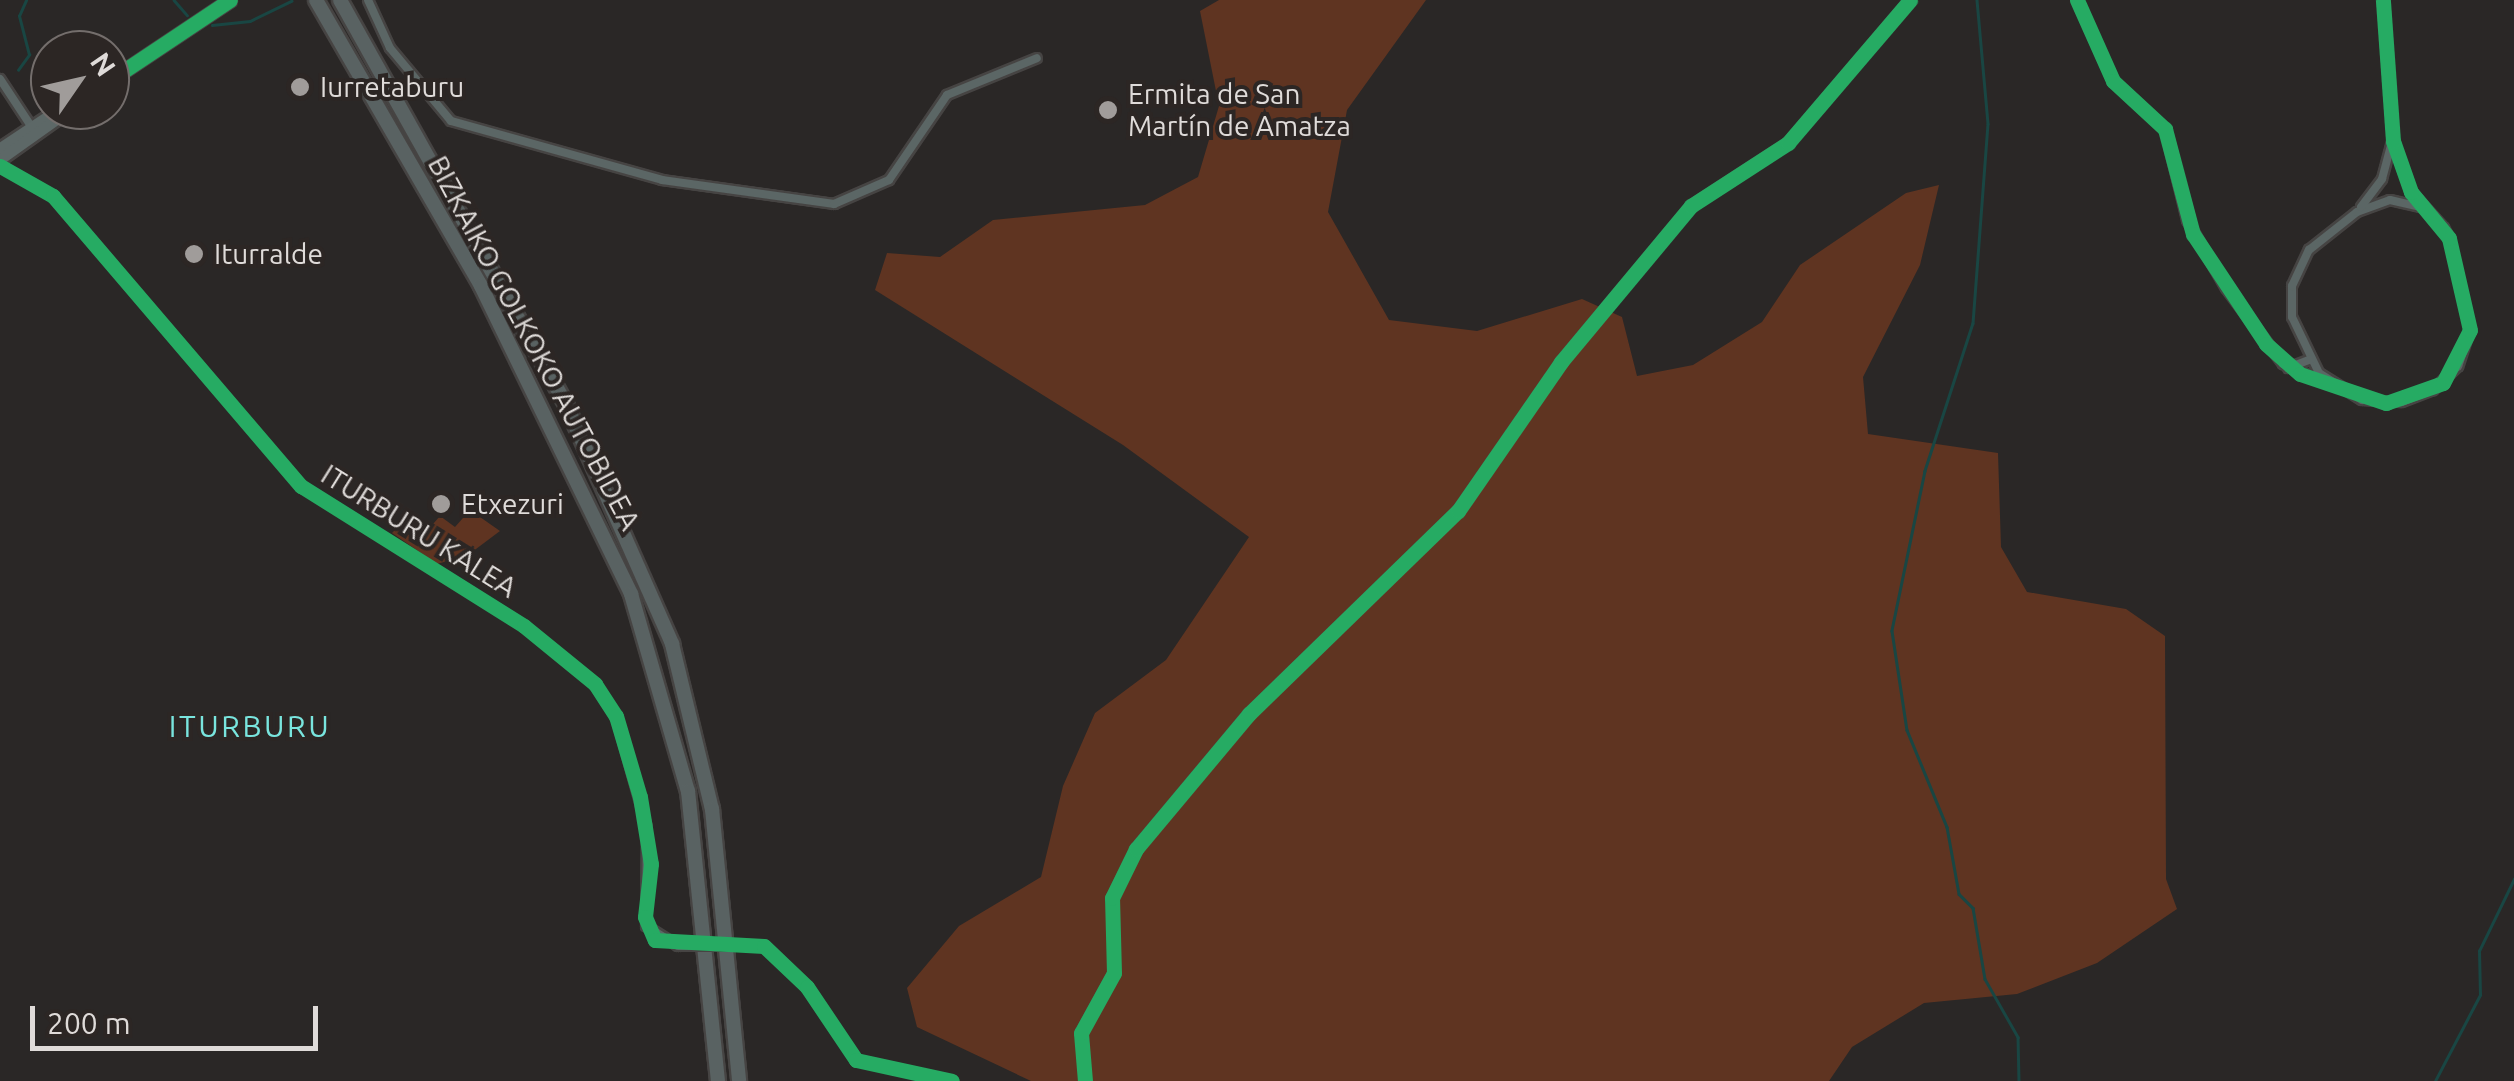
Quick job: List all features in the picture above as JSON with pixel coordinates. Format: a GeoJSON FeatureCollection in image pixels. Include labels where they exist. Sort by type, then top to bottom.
{"type":"FeatureCollection","features":[{"type":"Feature","properties":{"kind":"highway","name":"BIZKAIKO GOLKOKO AUTOBIDEA"},"geometry":{"type":"LineString","coordinates":[[316,0],[534,385],[632,594],[688,791],[718,1081]]}},
{"type":"Feature","properties":{"kind":"highway","name":"BIZKAIKO GOLKOKO AUTOBIDEA"},"geometry":{"type":"LineString","coordinates":[[340,0],[565,402],[672,644],[712,809],[740,1081]]}},
{"type":"Feature","properties":{"kind":"street"},"geometry":{"type":"LineString","coordinates":[[130,67],[230,0]]}},
{"type":"Feature","properties":{"kind":"street"},"geometry":{"type":"LineString","coordinates":[[368,0],[390,48],[451,121],[662,180],[834,204],[888,180],[947,95],[1037,58]]}},
{"type":"Feature","properties":{"kind":"street"},"geometry":{"type":"LineString","coordinates":[[1084,1081],[1081,1033],[1114,973],[1112,898],[1136,849],[1249,714],[1446,524],[1561,362],[1691,206],[1788,143],[1910,0]]}},
{"type":"Feature","properties":{"kind":"street"},"geometry":{"type":"LineString","coordinates":[[2077,0],[2113,81],[2165,129],[2193,234],[2288,368],[2362,400],[2410,400],[2443,383],[2464,354],[2464,280],[2444,228],[2424,208],[2392,140]]}},
{"type":"Feature","properties":{"kind":"street"},"geometry":{"type":"LineString","coordinates":[[2330,384],[2311,359],[2292,318],[2292,286],[2309,250],[2357,212],[2382,179],[2392,140],[2383,0]]}},
{"type":"Feature","properties":{"kind":"street"},"geometry":{"type":"LineString","coordinates":[[2,85],[30,125]]}},
{"type":"Feature","properties":{"kind":"street"},"geometry":{"type":"LineString","coordinates":[[2,157],[30,127]]}},
{"type":"Feature","properties":{"kind":"street"},"geometry":{"type":"LineString","coordinates":[[2,157],[37,130]]}},
{"type":"Feature","properties":{"kind":"street","name":"ITURBURU KALEA"},"geometry":{"type":"LineString","coordinates":[[2,157],[39,183],[288,474],[524,626],[595,684],[616,716],[647,828],[646,926],[678,946],[764,946],[808,987],[856,1060],[952,1081]]}},
{"type":"Feature","properties":{"kind":"street"},"geometry":{"type":"LineString","coordinates":[[2357,212],[2390,200],[2424,208]]}},
{"type":"Feature","properties":{"kind":"street"},"geometry":{"type":"LineString","coordinates":[[2288,368],[2311,359]]}},
{"type":"Feature","properties":{"kind":"shaded area"},"geometry":{"type":"Polygon","coordinates":[[[1219,0],[1426,0],[1347,110],[1328,212],[1389,320],[1477,331],[1582,299],[1622,317],[1637,376],[1693,365],[1762,322],[1800,265],[1906,193],[1939,185],[1920,265],[1863,377],[1868,434],[1998,453],[2001,547],[2027,592],[2126,609],[2165,636],[2166,879],[2177,909],[2097,963],[2017,994],[1924,1003],[1852,1047],[1829,1081],[1031,1081],[917,1027],[907,988],[959,926],[1041,877],[1063,786],[1095,713],[1166,660],[1249,537],[1123,445],[875,290],[887,253],[940,257],[993,220],[1145,205],[1198,177],[1219,106],[1200,11],[1219,0]]]}},
{"type":"Feature","properties":{"kind":"shaded area"},"geometry":{"type":"Polygon","coordinates":[[[470,510],[500,531],[468,555],[437,564],[392,533],[406,518],[426,532],[440,516],[455,527],[470,510]]]}},
{"type":"Feature","properties":{"kind":"waterway"},"geometry":{"type":"LineString","coordinates":[[18,70],[29,55],[19,16],[26,0]]}},
{"type":"Feature","properties":{"kind":"waterway"},"geometry":{"type":"LineString","coordinates":[[174,0],[187,15]]}},
{"type":"Feature","properties":{"kind":"waterway"},"geometry":{"type":"LineString","coordinates":[[1977,0],[1988,124],[1973,323],[1925,471],[1892,631],[1907,730],[1947,827],[1959,894],[1973,908],[1985,979],[2018,1037],[2019,1081]]}},
{"type":"Feature","properties":{"kind":"waterway"},"geometry":{"type":"LineString","coordinates":[[212,25],[250,21],[291,1]]}},
{"type":"Feature","properties":{"kind":"waterway"},"geometry":{"type":"LineString","coordinates":[[2435,1081],[2480,995],[2479,951],[2514,879]]}},
{"type":"Feature","properties":{"kind":"cycle path"},"geometry":{"type":"LineString","coordinates":[[130,67],[230,0]]}},
{"type":"Feature","properties":{"kind":"cycle path"},"geometry":{"type":"LineString","coordinates":[[1085,1081],[1081,1033],[1114,973],[1112,898],[1136,849],[1249,714],[1458,511],[1561,362],[1691,206],[1788,143],[1910,0]]}},
{"type":"Feature","properties":{"kind":"cycle path"},"geometry":{"type":"LineString","coordinates":[[2077,0],[2113,81],[2165,129],[2193,234],[2266,344],[2300,374],[2386,403],[2443,383],[2470,330],[2449,238],[2411,192],[2393,141],[2383,0]]}},
{"type":"Feature","properties":{"kind":"cycle path"},"geometry":{"type":"LineString","coordinates":[[0,166],[53,196],[301,486],[524,626],[595,684],[616,716],[640,797],[651,864],[645,917],[655,940],[764,946],[807,987],[856,1060],[952,1081]]}},
{"type":"Feature","properties":{"kind":"place","name":"Iurretaburu"},"geometry":{"type":"Point","coordinates":[300,87]}},
{"type":"Feature","properties":{"kind":"place","name":"Ermita de San Martín de Amatza"},"geometry":{"type":"Point","coordinates":[1108,110]}},
{"type":"Feature","properties":{"kind":"place","name":"Iturralde"},"geometry":{"type":"Point","coordinates":[194,254]}},
{"type":"Feature","properties":{"kind":"place","name":"Etxezuri"},"geometry":{"type":"Point","coordinates":[441,504]}},
{"type":"Feature","properties":{"kind":"district","name":"ITURBURU"},"geometry":{"type":"Point","coordinates":[250,726]}}]}
